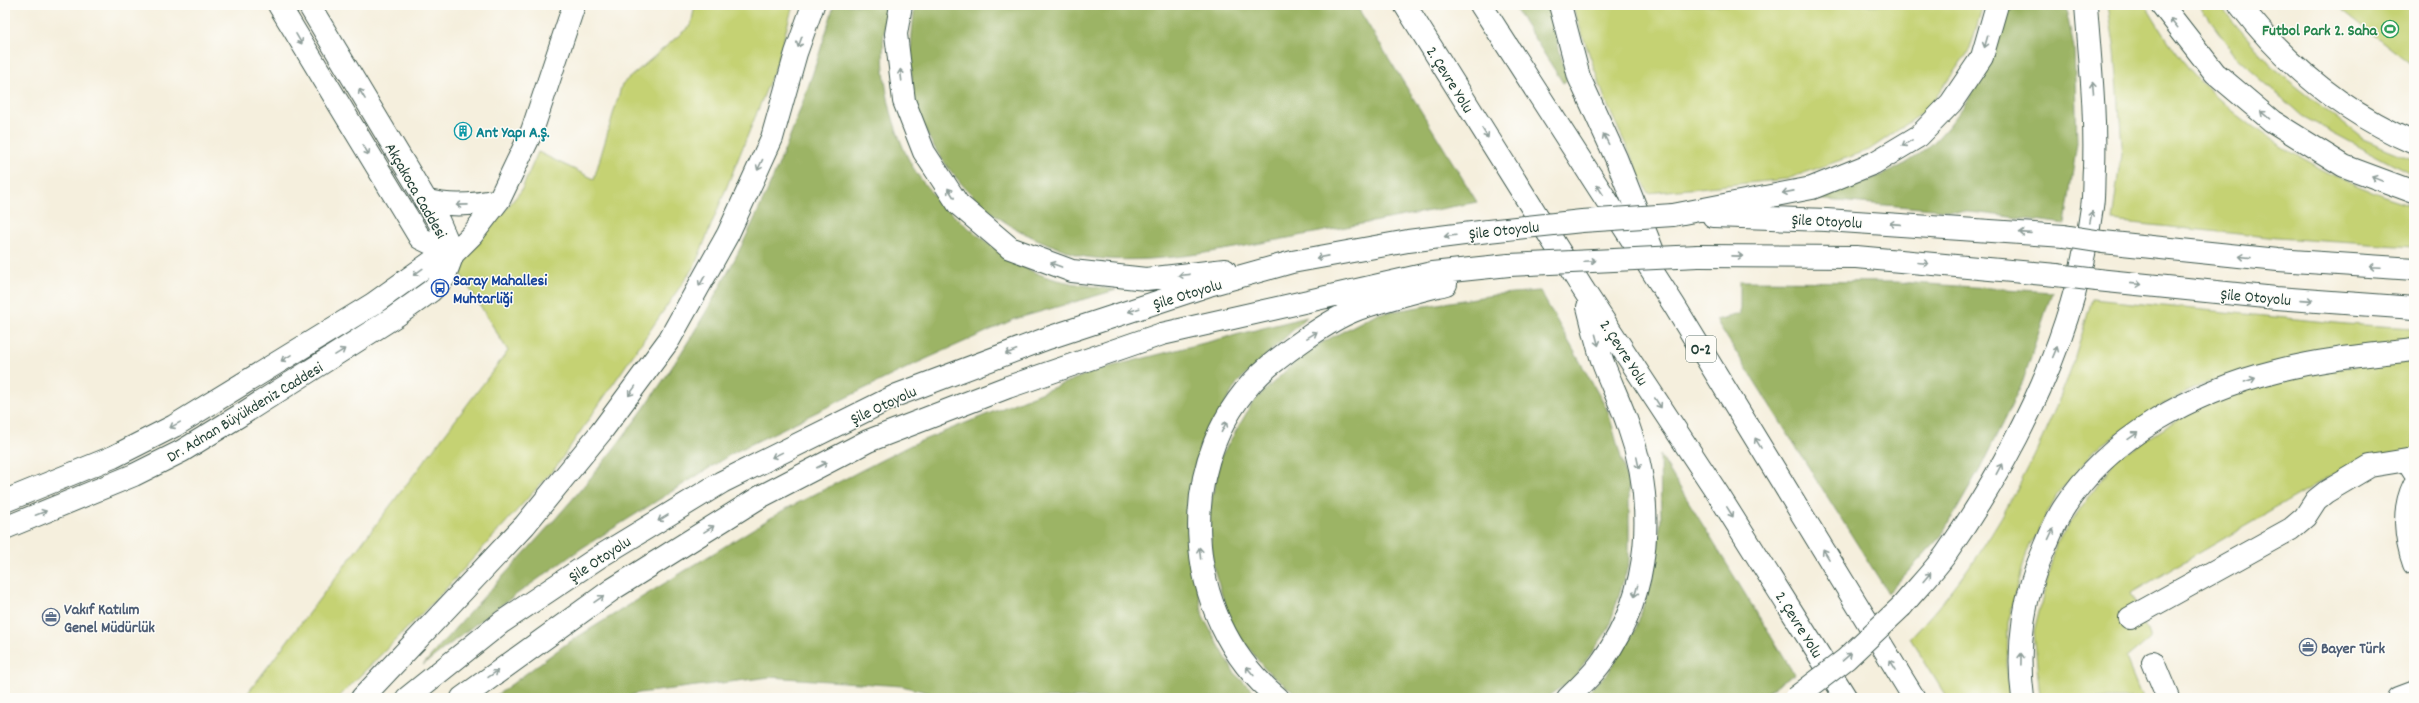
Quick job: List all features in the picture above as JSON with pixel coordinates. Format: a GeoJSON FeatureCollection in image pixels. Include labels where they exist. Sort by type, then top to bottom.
{"type":"FeatureCollection","features":[{"type":"Feature","properties":{"kind":"main road","name":"Akçakoca Caddesi"},"geometry":{"type":"LineString","coordinates":[[279,5],[420,238],[452,254]]}},
{"type":"Feature","properties":{"kind":"main road","name":"Akçakoca Caddesi"},"geometry":{"type":"LineString","coordinates":[[309,5],[439,222],[452,254]]}},
{"type":"Feature","properties":{"kind":"main road","name":"Dr. Adnan Büyükdeniz Caddesi"},"geometry":{"type":"LineString","coordinates":[[5,501],[113,457],[174,426],[373,304],[433,260],[452,254],[472,235],[499,200],[532,131],[574,5]]}},
{"type":"Feature","properties":{"kind":"main road"},"geometry":{"type":"LineString","coordinates":[[362,698],[525,525],[601,432],[669,340],[728,234],[772,138],[796,53],[813,5]]}},
{"type":"Feature","properties":{"kind":"main road"},"geometry":{"type":"LineString","coordinates":[[901,5],[896,34],[904,101],[924,152],[958,204],[1010,248],[1072,271],[1146,279],[1292,262]]}},
{"type":"Feature","properties":{"kind":"main road","name":"O-2"},"geometry":{"type":"LineString","coordinates":[[1481,5],[1674,305],[1914,698]]}},
{"type":"Feature","properties":{"kind":"main road"},"geometry":{"type":"LineString","coordinates":[[1560,5],[1563,22],[1579,77],[1616,158],[1674,305]]}},
{"type":"Feature","properties":{"kind":"main road"},"geometry":{"type":"LineString","coordinates":[[1674,215],[1812,188],[1874,163],[1919,136],[1951,103],[1982,57],[1997,5]]}},
{"type":"Feature","properties":{"kind":"main road"},"geometry":{"type":"LineString","coordinates":[[1794,698],[1846,659],[1902,606],[1945,555],[1989,488],[2025,422],[2057,349],[2075,297],[2093,207],[2096,119],[2086,5]]}},
{"type":"Feature","properties":{"kind":"main road"},"geometry":{"type":"LineString","coordinates":[[2162,5],[2215,73],[2272,121],[2344,166],[2414,192]]}},
{"type":"Feature","properties":{"kind":"main road"},"geometry":{"type":"LineString","coordinates":[[2240,5],[2275,46],[2320,87],[2369,121],[2414,143]]}},
{"type":"Feature","properties":{"kind":"main road","name":"2. Çevre Yolu"},"geometry":{"type":"LineString","coordinates":[[1405,8],[1583,289],[1718,494],[1846,698]]}},
{"type":"Feature","properties":{"kind":"main road"},"geometry":{"type":"LineString","coordinates":[[425,200],[460,205],[499,200]]}},
{"type":"Feature","properties":{"kind":"main road","name":"Şile Otoyolu"},"geometry":{"type":"LineString","coordinates":[[407,698],[502,622],[599,557],[722,482],[890,399],[1048,338],[1209,285],[1292,262],[1408,241],[1488,231],[1582,221],[1674,215],[1826,220],[2064,236],[2103,242],[2278,260],[2414,269]]}},
{"type":"Feature","properties":{"kind":"main road","name":"Dr. Adnan Büyükdeniz Caddesi"},"geometry":{"type":"LineString","coordinates":[[5,528],[134,475],[182,451],[396,316],[431,291],[444,278],[452,254]]}},
{"type":"Feature","properties":{"kind":"main road","name":"Şile Otoyolu"},"geometry":{"type":"LineString","coordinates":[[462,698],[480,683],[627,581],[760,497],[868,442],[1008,387],[1162,334],[1432,273],[1509,265],[1698,256],[1856,257],[2056,275],[2276,298],[2414,308]]}},
{"type":"Feature","properties":{"kind":"main road"},"geometry":{"type":"LineString","coordinates":[[1278,698],[1249,671],[1233,649],[1213,611],[1202,569],[1199,514],[1203,485],[1210,457],[1231,412],[1250,386],[1268,367],[1309,336],[1352,312],[1509,265]]}},
{"type":"Feature","properties":{"kind":"main road"},"geometry":{"type":"LineString","coordinates":[[1568,698],[1603,661],[1620,635],[1631,608],[1641,576],[1646,545],[1646,512],[1637,454],[1629,425],[1603,362],[1583,289]]}},
{"type":"Feature","properties":{"kind":"main road"},"geometry":{"type":"LineString","coordinates":[[2024,698],[2021,680],[2021,635],[2029,587],[2062,509],[2112,451],[2146,426],[2189,402],[2276,371],[2357,356],[2414,350]]}},
{"type":"Feature","properties":{"kind":"main road"},"geometry":{"type":"LineString","coordinates":[[2130,618],[2291,529],[2305,517],[2320,495],[2370,466],[2407,460],[2414,471]]}},
{"type":"Feature","properties":{"kind":"main road"},"geometry":{"type":"LineString","coordinates":[[2414,485],[2407,498],[2406,518],[2408,541],[2414,564]]}},
{"type":"Feature","properties":{"kind":"main road"},"geometry":{"type":"LineString","coordinates":[[2153,662],[2168,698]]}},
{"type":"Feature","properties":{"kind":"main road"},"geometry":{"type":"LineString","coordinates":[[2398,698],[2414,692]]}},
{"type":"Feature","properties":{"kind":"green space"},"geometry":{"type":"Polygon","coordinates":[[[695,5],[793,5],[777,63],[695,265],[556,467],[442,593],[338,698],[244,698],[508,351],[457,268],[521,191],[538,152],[594,179],[622,84],[691,25],[695,5]]]}},
{"type":"Feature","properties":{"kind":"green space"},"geometry":{"type":"Polygon","coordinates":[[[834,5],[889,5],[885,23],[883,62],[885,82],[894,121],[907,156],[922,180],[942,204],[964,224],[994,247],[1031,271],[1047,277],[1081,285],[1116,290],[1015,319],[917,363],[733,453],[582,548],[490,613],[423,665],[572,500],[634,422],[672,368],[738,253],[766,194],[791,133],[814,70],[834,5]]]}},
{"type":"Feature","properties":{"kind":"green space"},"geometry":{"type":"Polygon","coordinates":[[[915,5],[1356,5],[1477,202],[1213,252],[1137,260],[1086,257],[1077,255],[1032,237],[993,214],[970,193],[942,160],[921,119],[915,98],[911,55],[915,5]]]}},
{"type":"Feature","properties":{"kind":"green space"},"geometry":{"type":"Polygon","coordinates":[[[1513,5],[1548,5],[1567,80],[1563,83],[1513,5]]]}},
{"type":"Feature","properties":{"kind":"green space"},"geometry":{"type":"Polygon","coordinates":[[[1572,5],[1983,5],[1970,49],[1927,110],[1869,150],[1787,179],[1648,193],[1606,102],[1572,5]]]}},
{"type":"Feature","properties":{"kind":"green space"},"geometry":{"type":"Polygon","coordinates":[[[2008,5],[2065,5],[2074,48],[2077,143],[2065,224],[1980,213],[1814,199],[1893,170],[1917,156],[1933,143],[1962,108],[1975,88],[1995,46],[2003,25],[2008,5]]]}},
{"type":"Feature","properties":{"kind":"green space"},"geometry":{"type":"Polygon","coordinates":[[[2108,5],[2146,5],[2174,49],[2198,79],[2228,107],[2277,143],[2332,174],[2360,187],[2387,198],[2414,206],[2414,247],[2278,238],[2112,221],[2122,146],[2115,51],[2108,5]]]}},
{"type":"Feature","properties":{"kind":"green space"},"geometry":{"type":"Polygon","coordinates":[[[2199,5],[2219,5],[2273,68],[2363,139],[2414,160],[2414,176],[2302,116],[2237,58],[2199,5]]]}},
{"type":"Feature","properties":{"kind":"green space","name":"Futbol Park 2. Saha"},"geometry":{"type":"Polygon","coordinates":[[[2336,5],[2414,5],[2414,67],[2407,61],[2336,5]]]}},
{"type":"Feature","properties":{"kind":"green space"},"geometry":{"type":"Polygon","coordinates":[[[1740,281],[1896,282],[2052,292],[2023,381],[1980,469],[1943,534],[1888,593],[1716,320],[1740,314],[1740,281]]]}},
{"type":"Feature","properties":{"kind":"green space"},"geometry":{"type":"Polygon","coordinates":[[[1540,291],[1608,411],[1629,486],[1629,563],[1608,630],[1572,680],[1545,698],[1300,698],[1264,668],[1232,627],[1213,566],[1209,513],[1220,458],[1253,402],[1306,351],[1376,314],[1500,294],[1540,291]]]}},
{"type":"Feature","properties":{"kind":"green space"},"geometry":{"type":"Polygon","coordinates":[[[2092,299],[2346,324],[2414,328],[2414,340],[2206,383],[2159,406],[2096,449],[2057,495],[2027,551],[2008,623],[2007,671],[2010,698],[1947,698],[1910,638],[1936,610],[1960,580],[2001,517],[2020,484],[2037,450],[2067,380],[2092,299]]]}},
{"type":"Feature","properties":{"kind":"green space"},"geometry":{"type":"Polygon","coordinates":[[[1307,317],[1237,383],[1199,449],[1187,524],[1203,617],[1235,674],[1261,698],[950,698],[902,686],[770,677],[639,693],[622,698],[493,698],[566,644],[782,511],[911,445],[1097,370],[1307,317]]]}},
{"type":"Feature","properties":{"kind":"green space"},"geometry":{"type":"Polygon","coordinates":[[[2414,360],[2414,450],[2369,460],[2341,470],[2131,593],[2150,639],[2126,659],[2142,698],[2040,698],[2034,632],[2056,544],[2116,459],[2193,410],[2274,380],[2341,368],[2414,360]]]}},
{"type":"Feature","properties":{"kind":"green space"},"geometry":{"type":"Polygon","coordinates":[[[1660,455],[1794,674],[1758,698],[1581,698],[1608,673],[1637,626],[1654,571],[1661,520],[1660,455]]]}},
{"type":"Feature","properties":{"kind":"place","name":"Futbol Park 2. Saha"},"geometry":{"type":"Point","coordinates":[2390,29]}},
{"type":"Feature","properties":{"kind":"place","name":"Ant Yapı A.Ş."},"geometry":{"type":"Point","coordinates":[463,131]}},
{"type":"Feature","properties":{"kind":"place","name":"Saray Mahallesi Muhtarliği"},"geometry":{"type":"Point","coordinates":[440,288]}},
{"type":"Feature","properties":{"kind":"place","name":"Vakıf Katılım Genel Müdürlük"},"geometry":{"type":"Point","coordinates":[51,617]}},
{"type":"Feature","properties":{"kind":"place","name":"Bayer Türk"},"geometry":{"type":"Point","coordinates":[2308,647]}}]}
